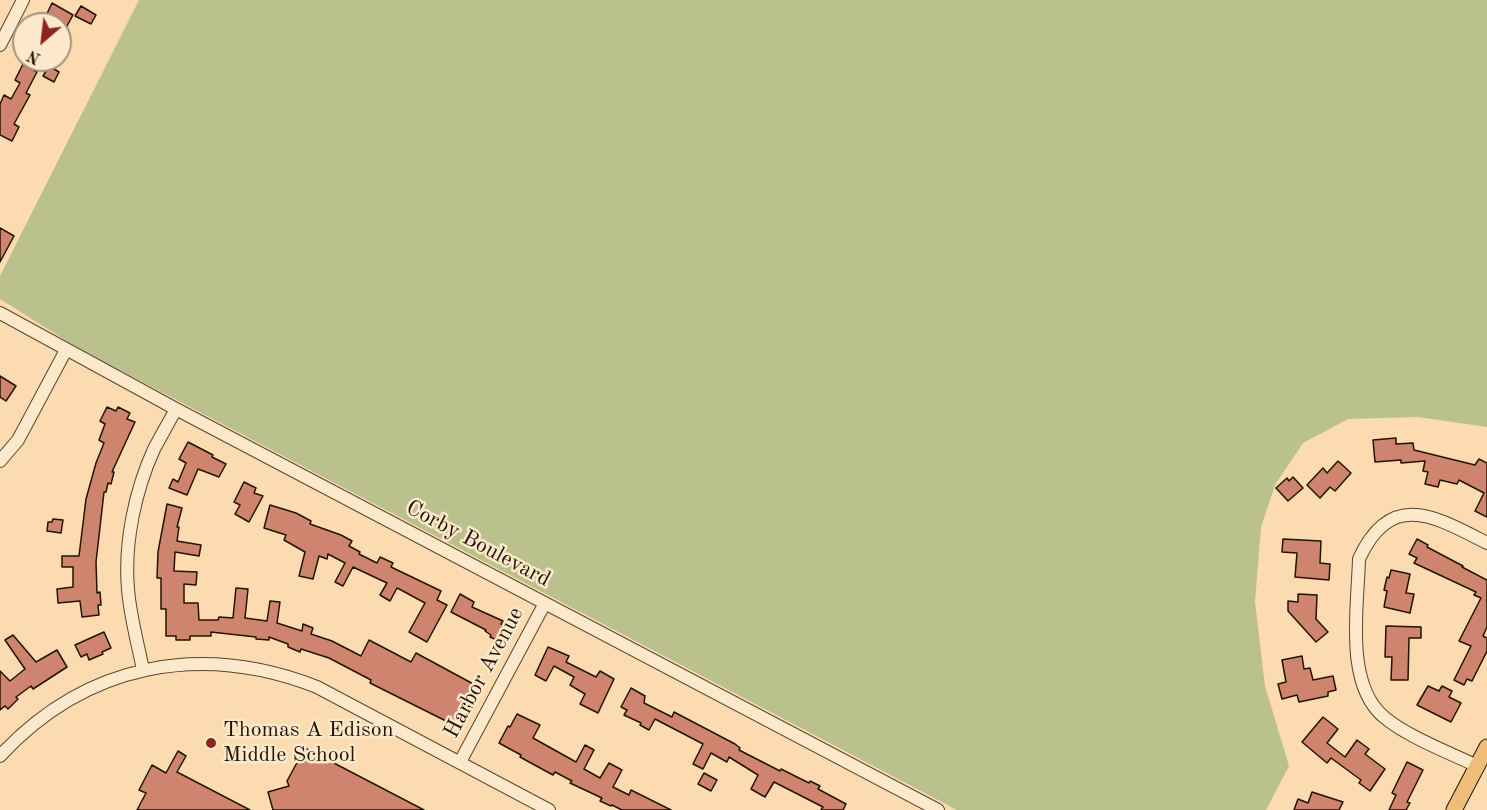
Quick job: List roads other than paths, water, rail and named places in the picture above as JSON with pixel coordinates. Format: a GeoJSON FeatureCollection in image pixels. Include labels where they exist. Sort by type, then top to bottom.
{"type":"FeatureCollection","features":[{"type":"Feature","properties":{"kind":"main road"},"geometry":{"type":"LineString","coordinates":[[1455,810],[1487,747]]}},
{"type":"Feature","properties":{"kind":"street"},"geometry":{"type":"LineString","coordinates":[[0,45],[23,0]]}},
{"type":"Feature","properties":{"kind":"street","name":"Corby Boulevard"},"geometry":{"type":"LineString","coordinates":[[0,313],[176,409],[938,810]]}},
{"type":"Feature","properties":{"kind":"street"},"geometry":{"type":"LineString","coordinates":[[0,461],[18,440],[66,350]]}},
{"type":"Feature","properties":{"kind":"street"},"geometry":{"type":"LineString","coordinates":[[143,670],[128,588],[129,539],[138,494],[154,449],[176,409]]}},
{"type":"Feature","properties":{"kind":"street"},"geometry":{"type":"LineString","coordinates":[[1477,766],[1397,726],[1382,716],[1369,700],[1362,686],[1357,665],[1359,559],[1375,531],[1396,518],[1406,515],[1417,514],[1441,519],[1487,543]]}},
{"type":"Feature","properties":{"kind":"street","name":"Harbor Avenue"},"geometry":{"type":"LineString","coordinates":[[460,762],[545,603]]}},
{"type":"Feature","properties":{"kind":"street"},"geometry":{"type":"LineString","coordinates":[[0,756],[28,729],[77,696],[108,681],[163,666],[224,663],[252,667],[294,678],[316,687],[549,810]]}},
{"type":"Feature","properties":{"kind":"place","name":"Thomas A Edison Middle School"},"geometry":{"type":"Point","coordinates":[211,743]}}]}
